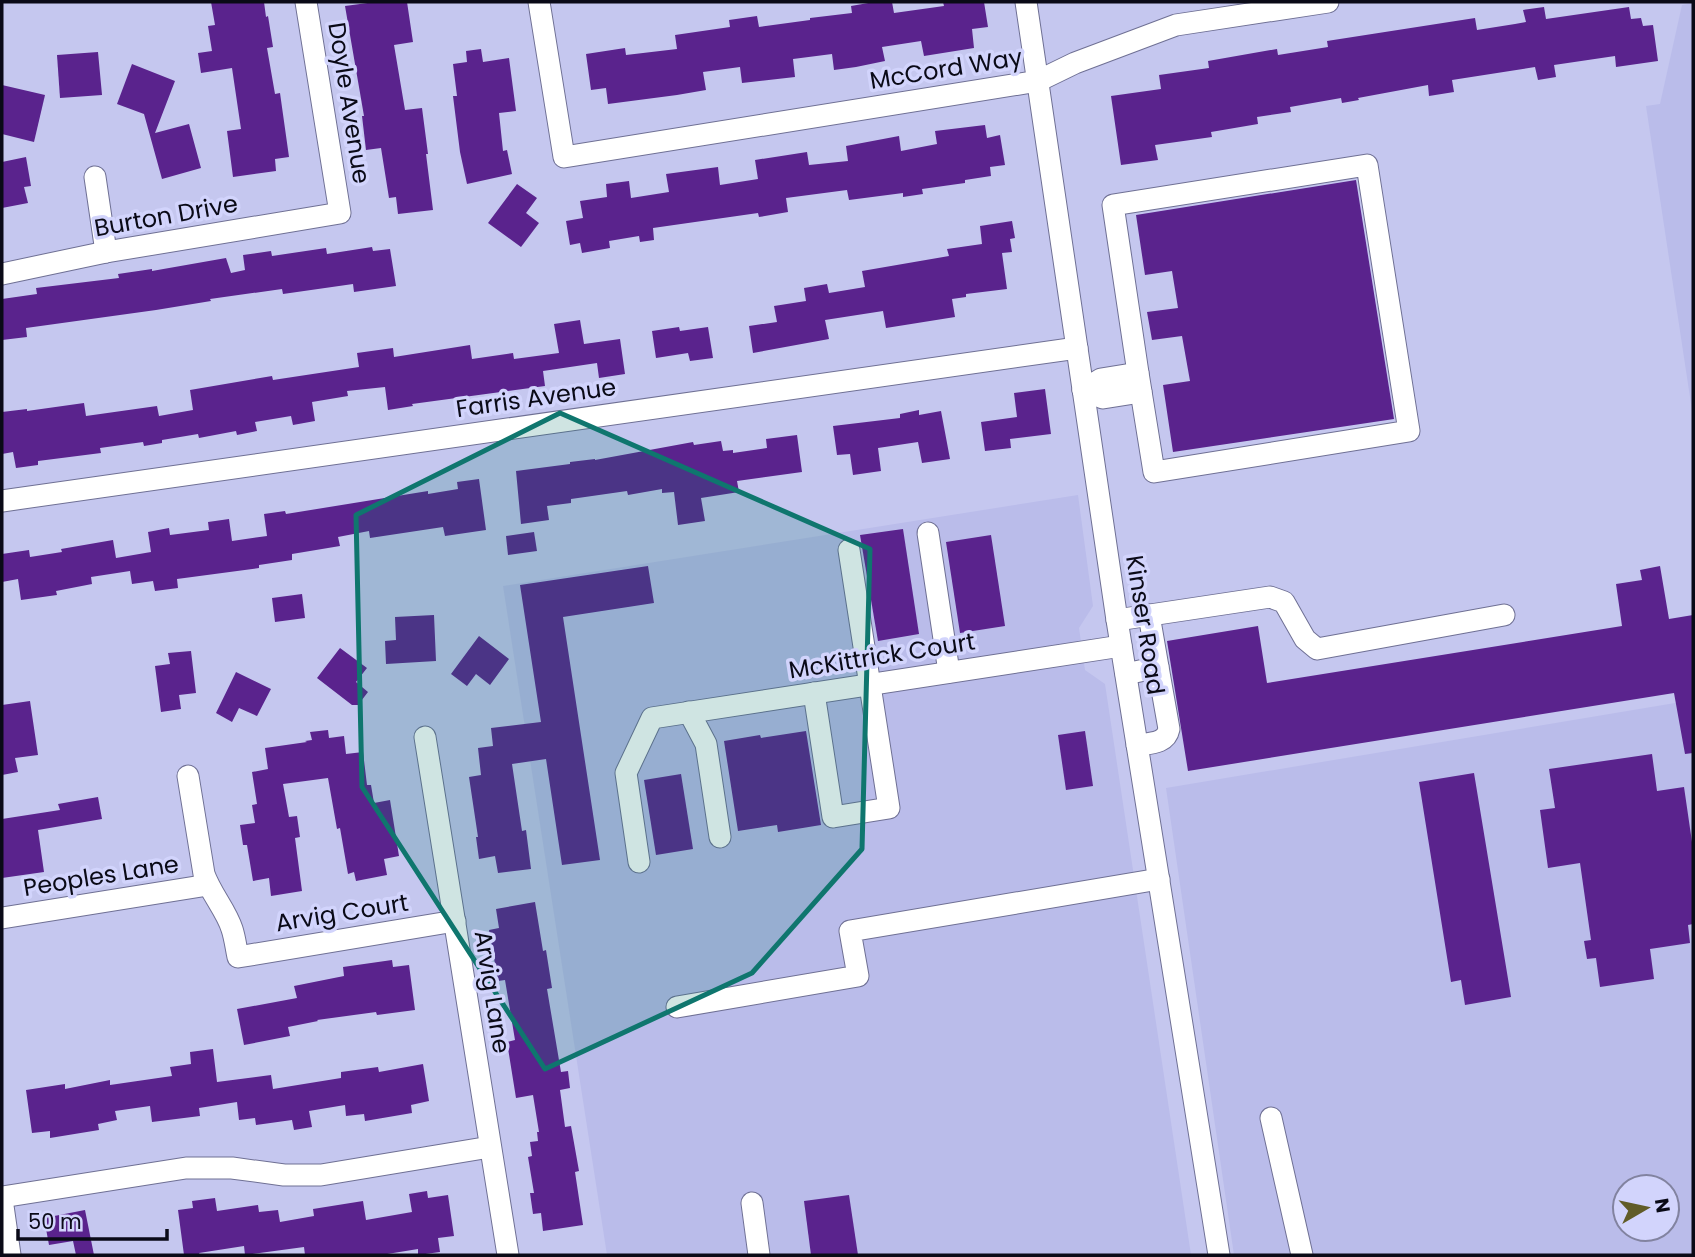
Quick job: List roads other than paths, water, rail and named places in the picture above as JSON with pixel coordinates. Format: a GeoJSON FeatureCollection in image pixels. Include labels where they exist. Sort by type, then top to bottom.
{"type":"FeatureCollection","features":[{"type":"Feature","properties":{"kind":"street","name":"Doyle Avenue"},"geometry":{"type":"LineString","coordinates":[[306,2],[340,214]]}},
{"type":"Feature","properties":{"kind":"street","name":"McCord Way"},"geometry":{"type":"LineString","coordinates":[[539,2],[564,157],[1038,81],[1075,63],[1176,25],[1328,2]]}},
{"type":"Feature","properties":{"kind":"street","name":"Kinser Road"},"geometry":{"type":"LineString","coordinates":[[1026,2],[1121,646],[1219,1255]]}},
{"type":"Feature","properties":{"kind":"street"},"geometry":{"type":"LineString","coordinates":[[1367,164],[1409,430],[1154,472],[1139,383],[1113,205],[1367,164]]}},
{"type":"Feature","properties":{"kind":"street"},"geometry":{"type":"LineString","coordinates":[[95,177],[106,252]]}},
{"type":"Feature","properties":{"kind":"street","name":"Burton Drive"},"geometry":{"type":"LineString","coordinates":[[2,274],[106,252],[340,214]]}},
{"type":"Feature","properties":{"kind":"street","name":"Farris Avenue"},"geometry":{"type":"LineString","coordinates":[[2,501],[1077,348]]}},
{"type":"Feature","properties":{"kind":"street"},"geometry":{"type":"LineString","coordinates":[[1083,390],[1101,379],[1139,383]]}},
{"type":"Feature","properties":{"kind":"street"},"geometry":{"type":"LineString","coordinates":[[928,533],[949,672]]}},
{"type":"Feature","properties":{"kind":"street"},"geometry":{"type":"LineString","coordinates":[[814,693],[833,817],[889,808],[849,551]]}},
{"type":"Feature","properties":{"kind":"street"},"geometry":{"type":"LineString","coordinates":[[1117,620],[1270,597],[1284,602],[1306,639],[1317,649],[1504,615]]}},
{"type":"Feature","properties":{"kind":"street"},"geometry":{"type":"LineString","coordinates":[[1137,745],[1161,741],[1168,735],[1169,729],[1149,615]]}},
{"type":"Feature","properties":{"kind":"street","name":"McKittrick Court"},"geometry":{"type":"LineString","coordinates":[[639,862],[625,774],[652,718],[1121,646]]}},
{"type":"Feature","properties":{"kind":"street"},"geometry":{"type":"LineString","coordinates":[[1126,674],[1158,667]]}},
{"type":"Feature","properties":{"kind":"street"},"geometry":{"type":"LineString","coordinates":[[689,712],[706,744],[720,837]]}},
{"type":"Feature","properties":{"kind":"street","name":"Arvig Lane"},"geometry":{"type":"LineString","coordinates":[[425,737],[508,1255]]}},
{"type":"Feature","properties":{"kind":"street"},"geometry":{"type":"LineString","coordinates":[[188,776],[208,885]]}},
{"type":"Feature","properties":{"kind":"street"},"geometry":{"type":"LineString","coordinates":[[677,1007],[858,976],[850,931],[1159,879]]}},
{"type":"Feature","properties":{"kind":"street","name":"Arvig Court"},"geometry":{"type":"LineString","coordinates":[[208,885],[232,929],[238,957],[455,921]]}},
{"type":"Feature","properties":{"kind":"street","name":"Peoples Lane"},"geometry":{"type":"LineString","coordinates":[[2,918],[208,885]]}},
{"type":"Feature","properties":{"kind":"street"},"geometry":{"type":"LineString","coordinates":[[1271,1118],[1302,1255]]}},
{"type":"Feature","properties":{"kind":"street"},"geometry":{"type":"LineString","coordinates":[[10,1255],[2,1198],[186,1168],[232,1168],[284,1175],[321,1175],[490,1147]]}},
{"type":"Feature","properties":{"kind":"street"},"geometry":{"type":"LineString","coordinates":[[752,1203],[759,1255]]}}]}
